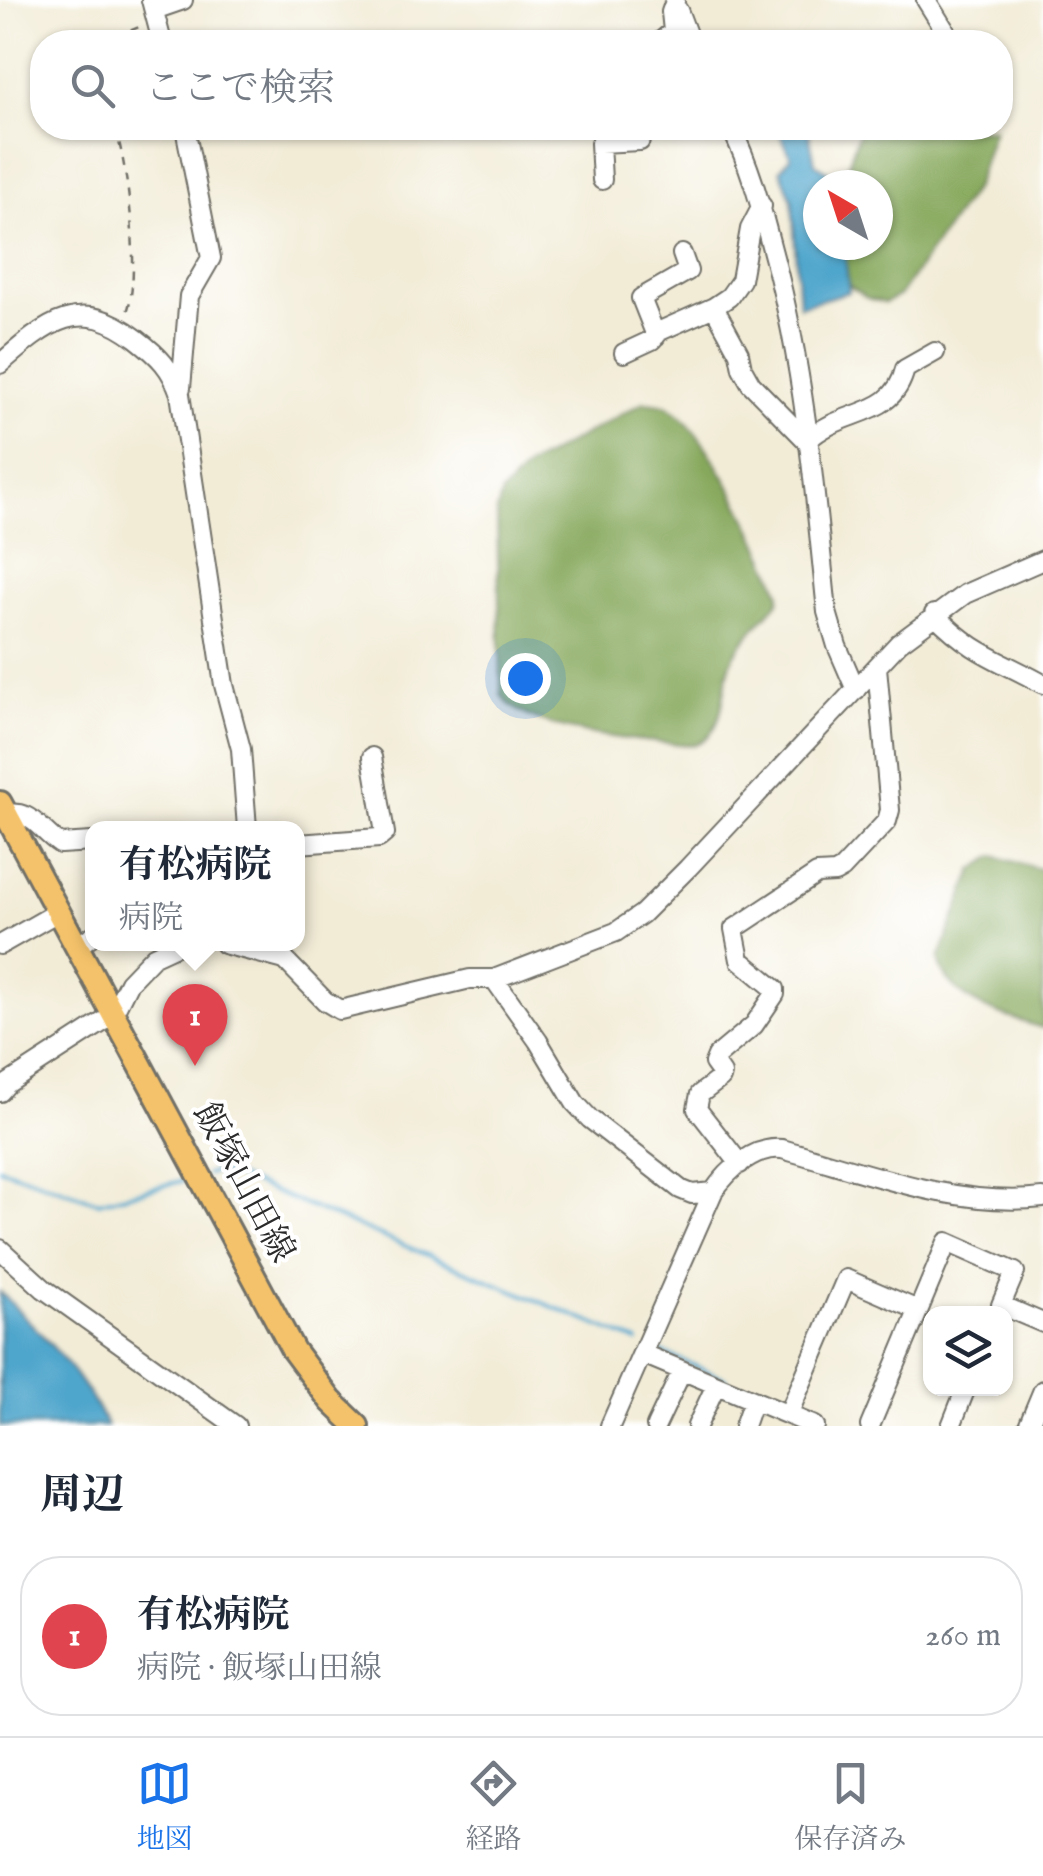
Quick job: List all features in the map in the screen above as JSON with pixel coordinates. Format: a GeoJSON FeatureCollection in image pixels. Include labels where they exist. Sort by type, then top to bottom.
{"type":"FeatureCollection","features":[{"type":"Feature","properties":{"kind":"main road","name":"飯塚山田線"},"geometry":{"type":"LineString","coordinates":[[2,811],[58,912],[84,941]]}},
{"type":"Feature","properties":{"kind":"main road","name":"飯塚山田線"},"geometry":{"type":"LineString","coordinates":[[88,951],[112,1016],[293,1350],[332,1401],[357,1426]]}},
{"type":"Feature","properties":{"kind":"street"},"geometry":{"type":"LineString","coordinates":[[154,10],[183,0]]}},
{"type":"Feature","properties":{"kind":"street"},"geometry":{"type":"LineString","coordinates":[[673,30],[671,12],[675,0]]}},
{"type":"Feature","properties":{"kind":"street"},"geometry":{"type":"LineString","coordinates":[[675,0],[686,30]]}},
{"type":"Feature","properties":{"kind":"street"},"geometry":{"type":"LineString","coordinates":[[926,0],[945,30]]}},
{"type":"Feature","properties":{"kind":"street"},"geometry":{"type":"LineString","coordinates":[[180,394],[189,296],[211,258],[187,140]]}},
{"type":"Feature","properties":{"kind":"street"},"geometry":{"type":"LineString","coordinates":[[602,180],[600,143],[640,140]]}},
{"type":"Feature","properties":{"kind":"street"},"geometry":{"type":"LineString","coordinates":[[736,140],[762,206],[794,338],[827,612],[856,690]]}},
{"type":"Feature","properties":{"kind":"street"},"geometry":{"type":"LineString","coordinates":[[624,353],[729,297],[741,280],[750,229],[762,206]]}},
{"type":"Feature","properties":{"kind":"street"},"geometry":{"type":"LineString","coordinates":[[656,336],[642,298],[688,271],[682,254]]}},
{"type":"Feature","properties":{"kind":"street"},"geometry":{"type":"LineString","coordinates":[[714,307],[751,384],[807,441]]}},
{"type":"Feature","properties":{"kind":"street"},"geometry":{"type":"LineString","coordinates":[[0,364],[40,332],[88,314],[119,326],[158,354],[172,372],[180,394],[224,685],[240,748],[246,821]]}},
{"type":"Feature","properties":{"kind":"street"},"geometry":{"type":"LineString","coordinates":[[807,441],[832,422],[877,407],[893,396],[901,386],[904,370],[935,352]]}},
{"type":"Feature","properties":{"kind":"street"},"geometry":{"type":"LineString","coordinates":[[251,951],[285,960],[325,1001],[340,1010],[470,979],[494,979],[600,939],[642,914],[877,667],[934,614],[965,594],[1043,560]]}},
{"type":"Feature","properties":{"kind":"street"},"geometry":{"type":"LineString","coordinates":[[934,614],[981,654],[1043,684]]}},
{"type":"Feature","properties":{"kind":"street"},"geometry":{"type":"LineString","coordinates":[[740,1164],[697,1109],[700,1094],[721,1078],[714,1062],[717,1056],[754,1025],[775,994],[775,989],[740,960],[734,929],[817,874],[835,874],[887,821],[890,795],[877,667]]}},
{"type":"Feature","properties":{"kind":"street"},"geometry":{"type":"LineString","coordinates":[[305,843],[378,838],[385,833],[372,757]]}},
{"type":"Feature","properties":{"kind":"street"},"geometry":{"type":"LineString","coordinates":[[2,811],[20,812],[60,844],[85,842]]}},
{"type":"Feature","properties":{"kind":"street"},"geometry":{"type":"LineString","coordinates":[[0,945],[58,912]]}},
{"type":"Feature","properties":{"kind":"street"},"geometry":{"type":"LineString","coordinates":[[0,1092],[112,1016],[129,982],[154,956],[165,951]]}},
{"type":"Feature","properties":{"kind":"street"},"geometry":{"type":"LineString","coordinates":[[494,979],[538,1040],[574,1103],[590,1119],[680,1189],[692,1194],[713,1192]]}},
{"type":"Feature","properties":{"kind":"street"},"geometry":{"type":"LineString","coordinates":[[610,1426],[713,1192],[740,1164],[769,1148],[936,1192],[1004,1200],[1043,1198]]}},
{"type":"Feature","properties":{"kind":"street"},"geometry":{"type":"LineString","coordinates":[[870,1426],[946,1242],[1014,1272],[1000,1306]]}},
{"type":"Feature","properties":{"kind":"street"},"geometry":{"type":"LineString","coordinates":[[0,1249],[44,1289],[236,1426]]}},
{"type":"Feature","properties":{"kind":"street"},"geometry":{"type":"LineString","coordinates":[[788,1415],[846,1279],[918,1310]]}},
{"type":"Feature","properties":{"kind":"street"},"geometry":{"type":"LineString","coordinates":[[1013,1313],[1043,1323]]}},
{"type":"Feature","properties":{"kind":"street"},"geometry":{"type":"LineString","coordinates":[[642,1354],[815,1426]]}},
{"type":"Feature","properties":{"kind":"street"},"geometry":{"type":"LineString","coordinates":[[656,1426],[682,1371]]}},
{"type":"Feature","properties":{"kind":"street"},"geometry":{"type":"LineString","coordinates":[[697,1426],[716,1384]]}},
{"type":"Feature","properties":{"kind":"street"},"geometry":{"type":"LineString","coordinates":[[1028,1426],[1043,1390]]}},
{"type":"Feature","properties":{"kind":"street"},"geometry":{"type":"LineString","coordinates":[[950,1426],[963,1396]]}},
{"type":"Feature","properties":{"kind":"street"},"geometry":{"type":"LineString","coordinates":[[744,1426],[754,1400]]}},
{"type":"Feature","properties":{"kind":"path"},"geometry":{"type":"LineString","coordinates":[[122,30],[154,10]]}},
{"type":"Feature","properties":{"kind":"path"},"geometry":{"type":"LineString","coordinates":[[118,140],[126,178],[133,274],[132,298],[119,326]]}},
{"type":"Feature","properties":{"kind":"green space"},"geometry":{"type":"Polygon","coordinates":[[[856,140],[990,140],[975,187],[900,295],[885,303],[867,298],[841,280],[837,260],[893,260],[893,170],[847,170],[856,140]]]}},
{"type":"Feature","properties":{"kind":"green space"},"geometry":{"type":"Polygon","coordinates":[[[644,402],[667,406],[699,438],[748,520],[780,593],[779,601],[734,656],[714,729],[694,745],[560,727],[514,708],[501,694],[497,511],[502,493],[528,466],[644,402]]]}},
{"type":"Feature","properties":{"kind":"green space"},"geometry":{"type":"Polygon","coordinates":[[[994,856],[1043,870],[1043,1028],[996,1013],[966,997],[954,987],[939,959],[973,870],[994,856]]]}},
{"type":"Feature","properties":{"kind":"water"},"geometry":{"type":"Polygon","coordinates":[[[783,140],[810,140],[815,163],[825,170],[803,170],[803,260],[846,260],[849,292],[799,306],[792,200],[780,170],[791,157],[783,140]]]}},
{"type":"Feature","properties":{"kind":"water"},"geometry":{"type":"Polygon","coordinates":[[[0,1292],[73,1371],[107,1426],[0,1426],[0,1292]]]}},
{"type":"Feature","properties":{"kind":"waterway"},"geometry":{"type":"LineString","coordinates":[[0,1168],[98,1202],[193,1178]]}},
{"type":"Feature","properties":{"kind":"waterway"},"geometry":{"type":"LineString","coordinates":[[207,1174],[217,1171],[233,1175],[638,1342]]}},
{"type":"Feature","properties":{"kind":"waterway"},"geometry":{"type":"LineString","coordinates":[[652,1348],[726,1379]]}},
{"type":"Feature","properties":{"kind":"waterway"},"geometry":{"type":"LineString","coordinates":[[817,1418],[836,1426]]}},
{"type":"Feature","properties":{"kind":"place","name":"有松病院"},"geometry":{"type":"Point","coordinates":[195,1066]}}]}
